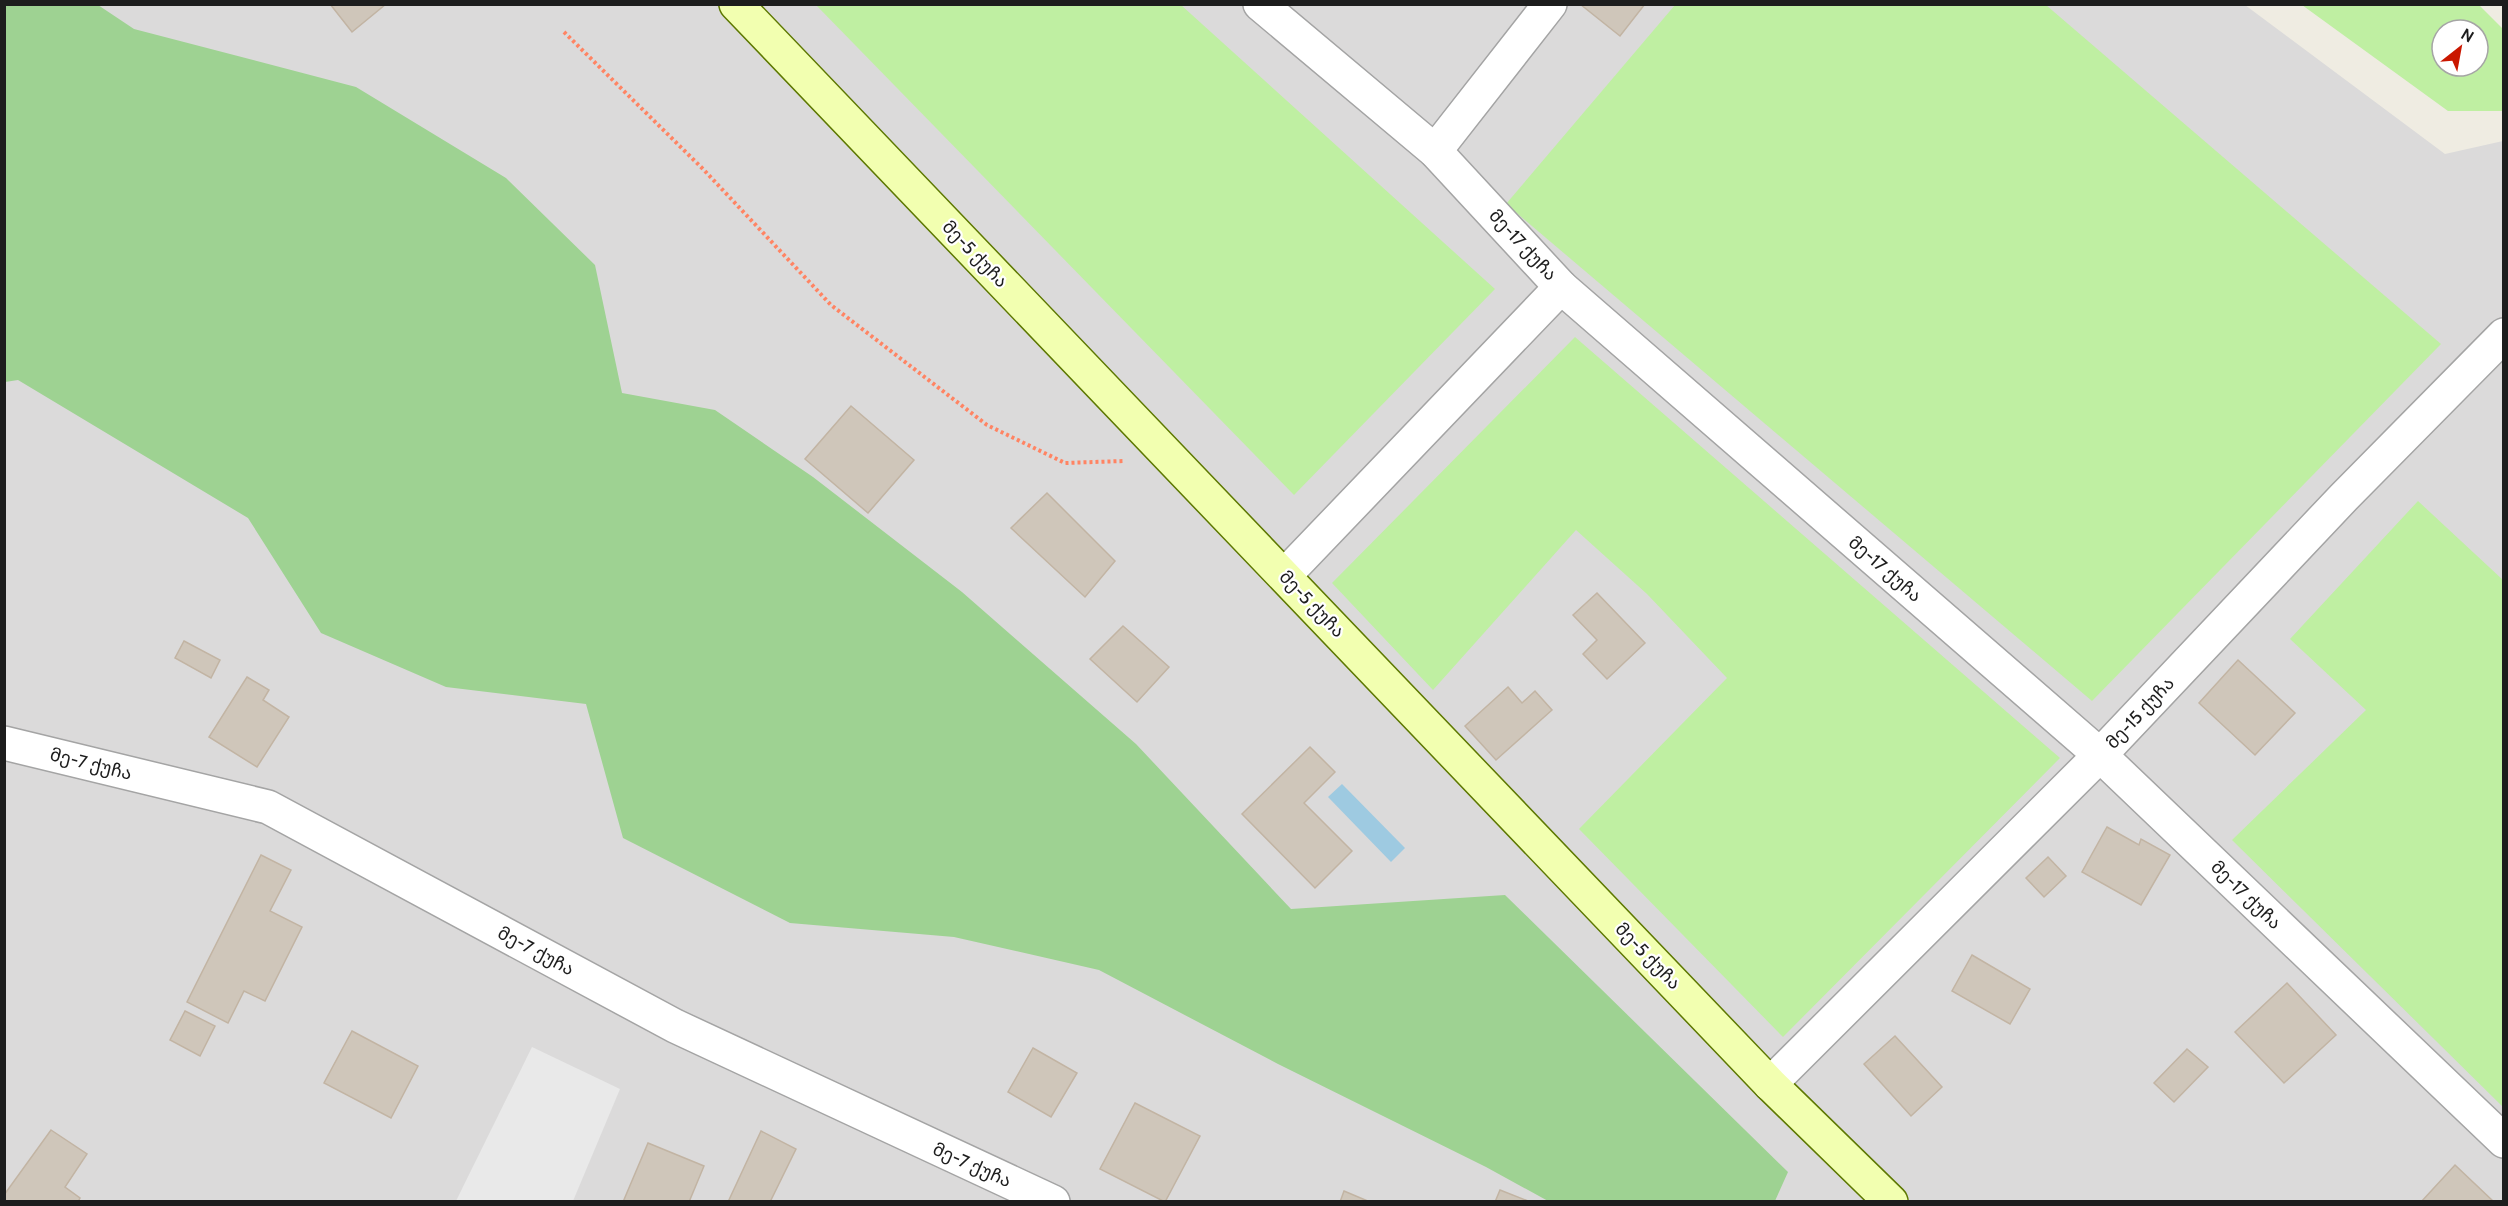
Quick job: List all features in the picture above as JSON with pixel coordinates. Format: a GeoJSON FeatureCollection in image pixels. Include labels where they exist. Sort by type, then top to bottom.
{"type":"FeatureCollection","features":[{"type":"Feature","properties":{"kind":"street","name":"მე-5 ქუჩა"},"geometry":{"type":"LineString","coordinates":[[736,4],[1770,1084],[1891,1202]]}},
{"type":"Feature","properties":{"kind":"street","name":"მე-17 ქუჩა"},"geometry":{"type":"LineString","coordinates":[[1260,4],[1435,151],[1561,287],[2100,755],[2504,1142]]}},
{"type":"Feature","properties":{"kind":"street"},"geometry":{"type":"LineString","coordinates":[[1435,151],[1550,4]]}},
{"type":"Feature","properties":{"kind":"street"},"geometry":{"type":"LineString","coordinates":[[1285,575],[1561,287]]}},
{"type":"Feature","properties":{"kind":"street","name":"მე-15 ქუჩა"},"geometry":{"type":"LineString","coordinates":[[1770,1084],[2100,755],[2344,497],[2504,334]]}},
{"type":"Feature","properties":{"kind":"street","name":"მე-7 ქუჩა"},"geometry":{"type":"LineString","coordinates":[[4,743],[268,807],[675,1026],[1053,1202]]}},
{"type":"Feature","properties":{"kind":"path"},"geometry":{"type":"LineString","coordinates":[[564,33],[703,169],[831,305],[987,425],[1065,463],[1173,459]]}},
{"type":"Feature","properties":{"kind":"shaded area"},"geometry":{"type":"Polygon","coordinates":[[[5,5],[2245,5],[2445,154],[2503,141],[2503,1201],[5,1202],[5,5]]]}},
{"type":"Feature","properties":{"kind":"shaded area"},"geometry":{"type":"Polygon","coordinates":[[[532,1047],[620,1089],[573,1201],[456,1201],[532,1047]]]}},
{"type":"Feature","properties":{"kind":"green space"},"geometry":{"type":"Polygon","coordinates":[[[5,4],[98,5],[134,29],[356,87],[506,178],[595,265],[622,393],[715,410],[813,477],[962,592],[1136,744],[1291,909],[1505,895],[1788,1172],[1775,1201],[1548,1201],[1486,1167],[1278,1064],[1099,970],[954,937],[790,923],[623,838],[586,704],[446,687],[321,633],[248,518],[18,380],[5,382],[5,4]]]}},
{"type":"Feature","properties":{"kind":"green space"},"geometry":{"type":"Polygon","coordinates":[[[816,5],[1181,5],[1495,289],[1294,495],[816,5]]]}},
{"type":"Feature","properties":{"kind":"green space"},"geometry":{"type":"Polygon","coordinates":[[[1675,5],[2046,5],[2441,344],[2092,701],[1506,204],[1675,5]]]}},
{"type":"Feature","properties":{"kind":"green space"},"geometry":{"type":"Polygon","coordinates":[[[2302,5],[2479,5],[2503,29],[2503,111],[2448,111],[2302,5]]]}},
{"type":"Feature","properties":{"kind":"green space"},"geometry":{"type":"Polygon","coordinates":[[[1575,337],[2060,758],[1783,1037],[1579,829],[1727,678],[1647,594],[1576,530],[1433,690],[1332,583],[1575,337]]]}},
{"type":"Feature","properties":{"kind":"green space"},"geometry":{"type":"Polygon","coordinates":[[[2418,501],[2503,580],[2503,1107],[2232,840],[2366,710],[2290,639],[2418,501]]]}},
{"type":"Feature","properties":{"kind":"water"},"geometry":{"type":"Polygon","coordinates":[[[1342,784],[1405,848],[1391,862],[1328,797],[1342,784]]]}},
{"type":"Feature","properties":{"kind":"building"},"geometry":{"type":"Polygon","coordinates":[[[330,4],[386,4],[352,32],[330,4]]]}},
{"type":"Feature","properties":{"kind":"building"},"geometry":{"type":"Polygon","coordinates":[[[1580,4],[1645,4],[1620,36],[1580,4]]]}},
{"type":"Feature","properties":{"kind":"building"},"geometry":{"type":"Polygon","coordinates":[[[851,406],[914,460],[868,513],[805,459],[851,406]]]}},
{"type":"Feature","properties":{"kind":"building"},"geometry":{"type":"Polygon","coordinates":[[[1047,493],[1115,561],[1085,597],[1011,528],[1047,493]]]}},
{"type":"Feature","properties":{"kind":"building"},"geometry":{"type":"Polygon","coordinates":[[[1597,593],[1645,643],[1607,679],[1583,654],[1597,640],[1573,615],[1597,593]]]}},
{"type":"Feature","properties":{"kind":"building"},"geometry":{"type":"Polygon","coordinates":[[[1123,626],[1169,667],[1137,702],[1090,659],[1123,626]]]}},
{"type":"Feature","properties":{"kind":"building"},"geometry":{"type":"Polygon","coordinates":[[[184,641],[220,660],[211,678],[175,658],[184,641]]]}},
{"type":"Feature","properties":{"kind":"building"},"geometry":{"type":"Polygon","coordinates":[[[2238,660],[2295,713],[2255,755],[2199,703],[2238,660]]]}},
{"type":"Feature","properties":{"kind":"building"},"geometry":{"type":"Polygon","coordinates":[[[247,677],[269,690],[263,700],[289,717],[257,767],[209,737],[247,677]]]}},
{"type":"Feature","properties":{"kind":"building"},"geometry":{"type":"Polygon","coordinates":[[[1508,687],[1522,703],[1535,691],[1552,710],[1496,760],[1465,726],[1508,687]]]}},
{"type":"Feature","properties":{"kind":"building"},"geometry":{"type":"Polygon","coordinates":[[[1310,747],[1335,772],[1304,803],[1352,851],[1315,888],[1242,814],[1310,747]]]}},
{"type":"Feature","properties":{"kind":"building"},"geometry":{"type":"Polygon","coordinates":[[[2107,827],[2139,845],[2141,839],[2170,855],[2141,905],[2082,872],[2107,827]]]}},
{"type":"Feature","properties":{"kind":"building"},"geometry":{"type":"Polygon","coordinates":[[[261,855],[291,870],[270,911],[302,927],[265,1001],[244,991],[228,1023],[187,1002],[261,855]]]}},
{"type":"Feature","properties":{"kind":"building"},"geometry":{"type":"Polygon","coordinates":[[[2048,857],[2066,876],[2044,897],[2026,878],[2048,857]]]}},
{"type":"Feature","properties":{"kind":"building"},"geometry":{"type":"Polygon","coordinates":[[[1972,955],[2030,989],[2010,1024],[1952,991],[1972,955]]]}},
{"type":"Feature","properties":{"kind":"building"},"geometry":{"type":"Polygon","coordinates":[[[2287,983],[2336,1035],[2284,1083],[2235,1032],[2287,983]]]}},
{"type":"Feature","properties":{"kind":"building"},"geometry":{"type":"Polygon","coordinates":[[[185,1011],[215,1026],[200,1056],[170,1040],[185,1011]]]}},
{"type":"Feature","properties":{"kind":"building"},"geometry":{"type":"Polygon","coordinates":[[[352,1031],[418,1066],[391,1118],[324,1083],[352,1031]]]}},
{"type":"Feature","properties":{"kind":"building"},"geometry":{"type":"Polygon","coordinates":[[[1895,1036],[1942,1087],[1911,1116],[1864,1064],[1895,1036]]]}},
{"type":"Feature","properties":{"kind":"building"},"geometry":{"type":"Polygon","coordinates":[[[1033,1048],[1077,1073],[1051,1117],[1008,1092],[1033,1048]]]}},
{"type":"Feature","properties":{"kind":"building"},"geometry":{"type":"Polygon","coordinates":[[[2187,1049],[2208,1067],[2174,1102],[2154,1083],[2187,1049]]]}},
{"type":"Feature","properties":{"kind":"building"},"geometry":{"type":"Polygon","coordinates":[[[1135,1103],[1200,1136],[1165,1202],[1100,1169],[1135,1103]]]}},
{"type":"Feature","properties":{"kind":"building"},"geometry":{"type":"Polygon","coordinates":[[[51,1130],[87,1154],[65,1187],[80,1198],[78,1202],[4,1202],[4,1195],[51,1130]]]}},
{"type":"Feature","properties":{"kind":"building"},"geometry":{"type":"Polygon","coordinates":[[[761,1131],[796,1149],[770,1202],[728,1202],[761,1131]]]}},
{"type":"Feature","properties":{"kind":"building"},"geometry":{"type":"Polygon","coordinates":[[[648,1143],[704,1166],[689,1202],[623,1202],[648,1143]]]}},
{"type":"Feature","properties":{"kind":"building"},"geometry":{"type":"Polygon","coordinates":[[[2455,1165],[2494,1202],[2421,1202],[2455,1165]]]}},
{"type":"Feature","properties":{"kind":"building"},"geometry":{"type":"Polygon","coordinates":[[[1500,1190],[1528,1201],[1528,1202],[1495,1202],[1500,1190]]]}},
{"type":"Feature","properties":{"kind":"building"},"geometry":{"type":"Polygon","coordinates":[[[1344,1191],[1370,1202],[1340,1202],[1344,1191]]]}}]}
